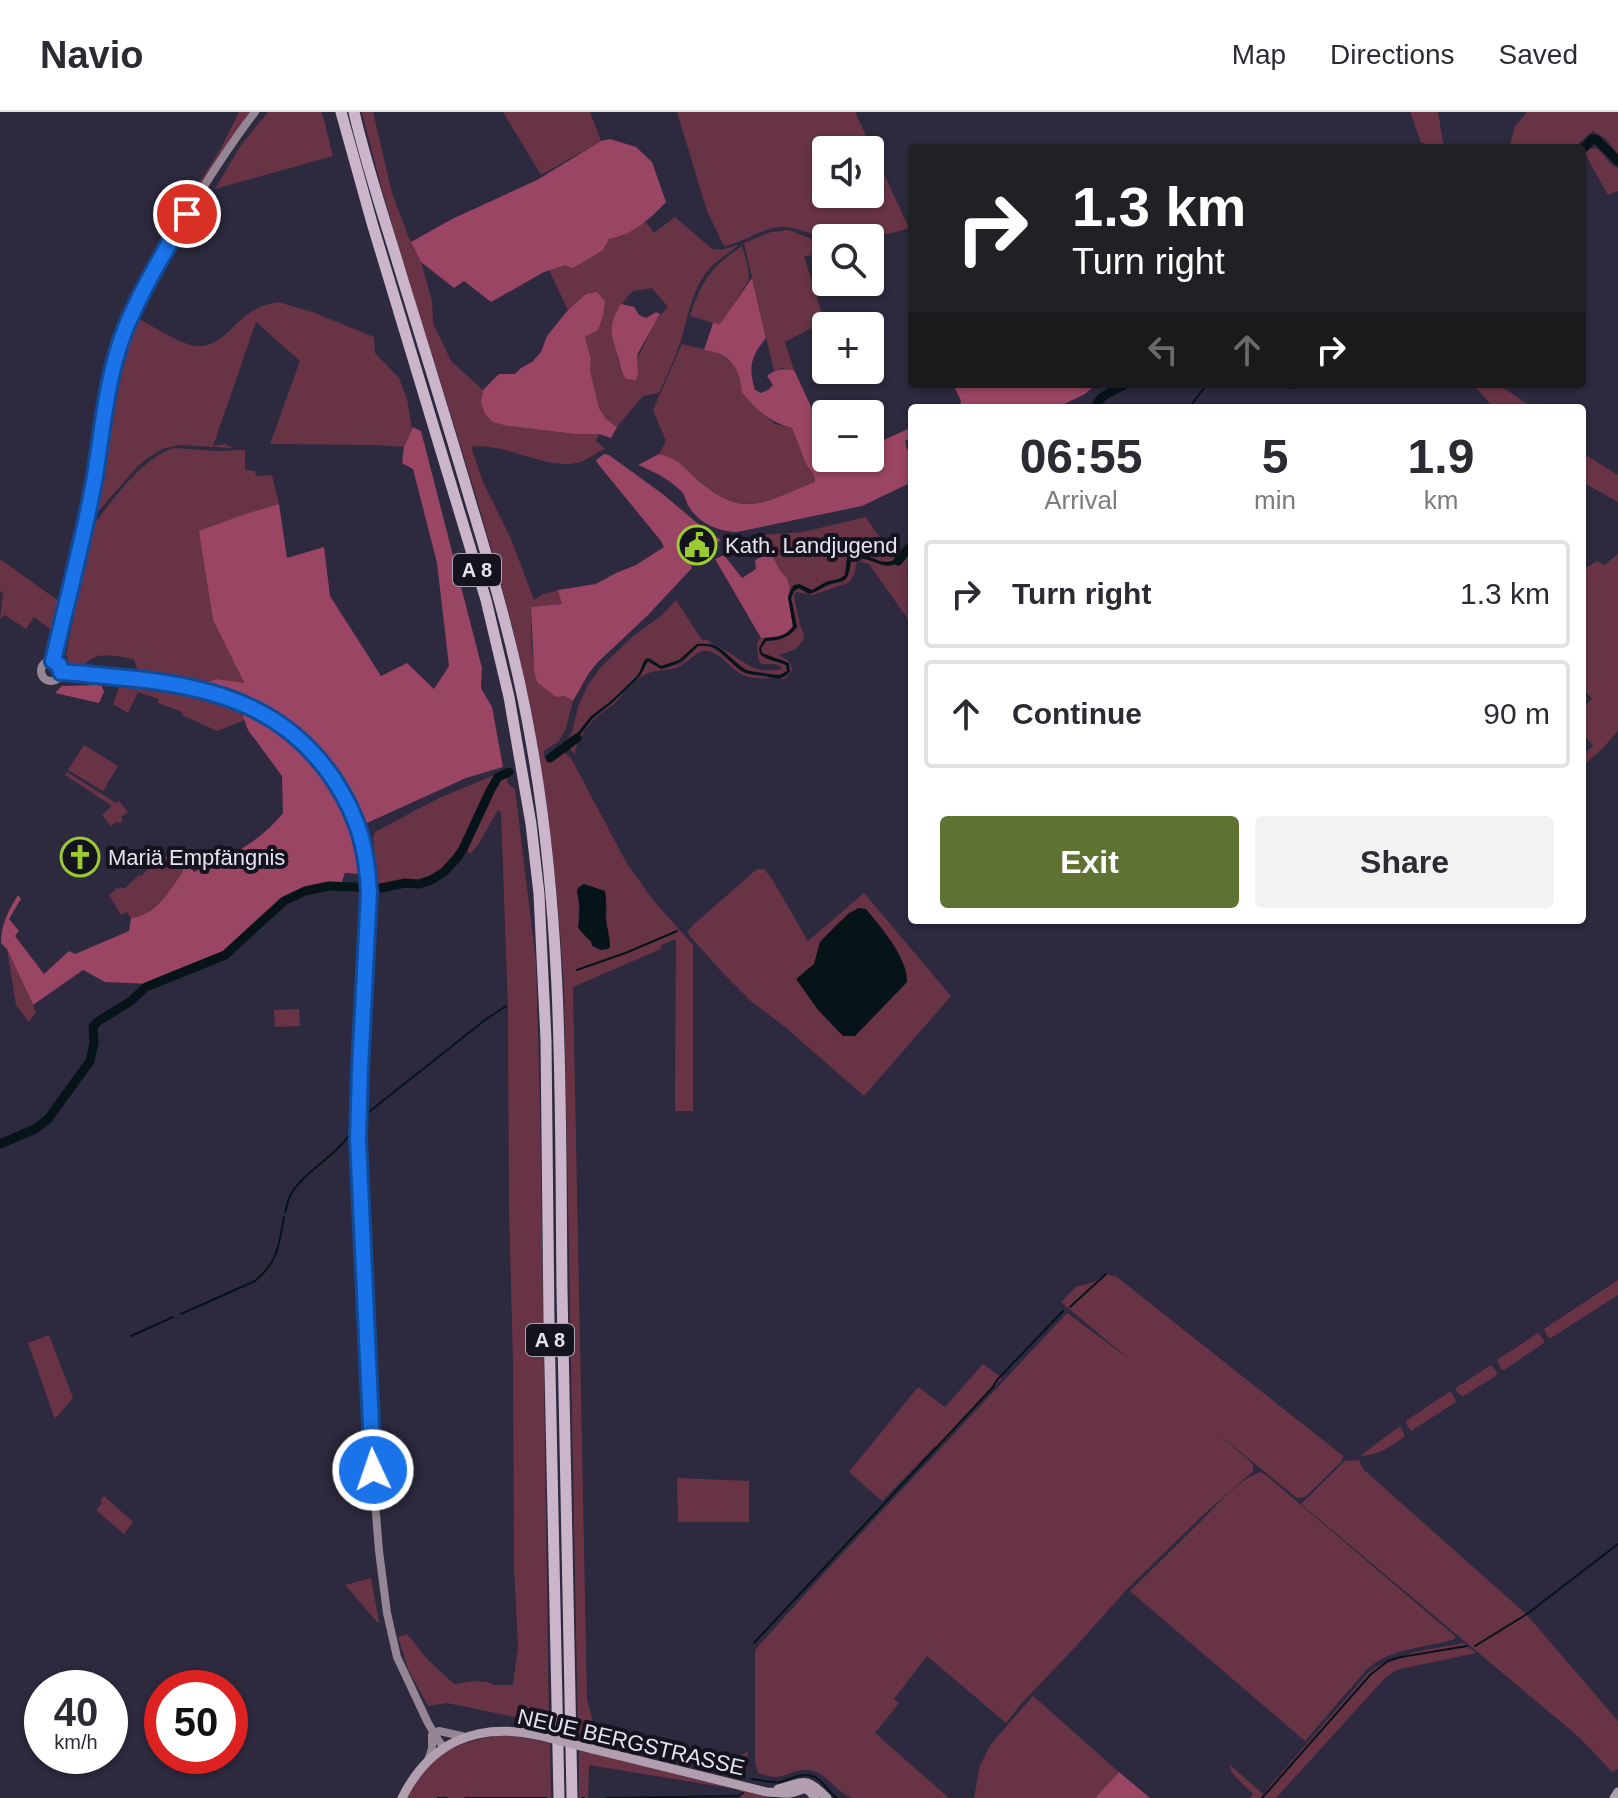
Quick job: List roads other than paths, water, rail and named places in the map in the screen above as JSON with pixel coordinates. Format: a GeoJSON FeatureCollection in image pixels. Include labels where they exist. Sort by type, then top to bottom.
{"type":"FeatureCollection","features":[{"type":"Feature","properties":{"kind":"highway","name":"A 8"},"geometry":{"type":"LineString","coordinates":[[341,112],[486,600],[520,754],[531,824],[540,908],[546,1040],[559,1798]]}},
{"type":"Feature","properties":{"kind":"highway","name":"A 8"},"geometry":{"type":"LineString","coordinates":[[354,112],[497,589],[531,741],[551,879],[561,1103],[563,1441],[572,1798]]}},
{"type":"Feature","properties":{"kind":"main road"},"geometry":{"type":"LineString","coordinates":[[53,661],[95,477],[106,399],[125,329],[181,224],[223,155],[255,112]]}},
{"type":"Feature","properties":{"kind":"main road"},"geometry":{"type":"LineString","coordinates":[[53,661],[59,665],[61,672],[59,677],[49,680],[41,672],[44,664],[53,661]]}},
{"type":"Feature","properties":{"kind":"main road"},"geometry":{"type":"LineString","coordinates":[[61,672],[187,686],[227,697],[270,716],[301,740],[326,766],[360,831],[369,892],[358,1133],[360,1212],[374,1489],[383,1586],[389,1626],[402,1669],[440,1743],[445,1747]]}},
{"type":"Feature","properties":{"kind":"main road"},"geometry":{"type":"LineString","coordinates":[[435,1730],[466,1737]]}},
{"type":"Feature","properties":{"kind":"main road"},"geometry":{"type":"LineString","coordinates":[[428,1760],[435,1730]]}},
{"type":"Feature","properties":{"kind":"main road","name":"NEUE BERGSTRASSE"},"geometry":{"type":"LineString","coordinates":[[402,1798],[409,1783],[428,1760],[445,1747],[466,1737],[498,1730],[537,1735],[767,1792]]}},
{"type":"Feature","properties":{"kind":"main road"},"geometry":{"type":"LineString","coordinates":[[767,1792],[806,1782],[827,1798]]}},
{"type":"Feature","properties":{"kind":"main road"},"geometry":{"type":"LineString","coordinates":[[767,1792],[792,1796],[799,1789],[806,1789],[815,1798]]}},
{"type":"Feature","properties":{"kind":"main road"},"geometry":{"type":"LineString","coordinates":[[767,1792],[778,1798]]}},
{"type":"Feature","properties":{"kind":"main road"},"geometry":{"type":"LineString","coordinates":[[1614,1798],[1618,1792]]}},
{"type":"Feature","properties":{"kind":"waterway"},"geometry":{"type":"LineString","coordinates":[[1586,146],[1592,139],[1597,140],[1618,161]]}},
{"type":"Feature","properties":{"kind":"waterway"},"geometry":{"type":"LineString","coordinates":[[1097,404],[1119,388]]}},
{"type":"Feature","properties":{"kind":"waterway"},"geometry":{"type":"LineString","coordinates":[[1192,404],[1204,388]]}},
{"type":"Feature","properties":{"kind":"waterway"},"geometry":{"type":"LineString","coordinates":[[898,561],[908,549]]}},
{"type":"Feature","properties":{"kind":"waterway"},"geometry":{"type":"LineString","coordinates":[[550,758],[577,738]]}},
{"type":"Feature","properties":{"kind":"waterway"},"geometry":{"type":"LineString","coordinates":[[0,1144],[35,1129],[48,1119],[90,1061],[94,1043],[93,1027],[97,1022],[131,1001],[146,987],[225,955],[284,901],[305,891],[329,886],[381,888],[405,883],[419,884],[444,872],[463,849],[498,777],[509,772]]}},
{"type":"Feature","properties":{"kind":"waterway"},"geometry":{"type":"LineString","coordinates":[[577,970],[677,931]]}},
{"type":"Feature","properties":{"kind":"waterway"},"geometry":{"type":"LineString","coordinates":[[365,1115],[506,1006]]}},
{"type":"Feature","properties":{"kind":"waterway"},"geometry":{"type":"LineString","coordinates":[[285,1212],[297,1185],[340,1146],[353,1128]]}},
{"type":"Feature","properties":{"kind":"waterway"},"geometry":{"type":"LineString","coordinates":[[181,1314],[255,1281],[263,1274],[276,1252],[284,1217]]}},
{"type":"Feature","properties":{"kind":"waterway"},"geometry":{"type":"LineString","coordinates":[[1070,1307],[1106,1274]]}},
{"type":"Feature","properties":{"kind":"waterway"},"geometry":{"type":"LineString","coordinates":[[754,1643],[1063,1311]]}},
{"type":"Feature","properties":{"kind":"waterway"},"geometry":{"type":"LineString","coordinates":[[131,1336],[173,1317]]}},
{"type":"Feature","properties":{"kind":"waterway"},"geometry":{"type":"LineString","coordinates":[[1475,1646],[1527,1614],[1618,1544]]}},
{"type":"Feature","properties":{"kind":"waterway"},"geometry":{"type":"LineString","coordinates":[[1262,1798],[1371,1674],[1388,1661],[1467,1646]]}},
{"type":"Feature","properties":{"kind":"waterway"},"geometry":{"type":"LineString","coordinates":[[752,1779],[779,1782],[798,1776],[813,1776],[837,1798]]}},
{"type":"Feature","properties":{"kind":"waterway"},"geometry":{"type":"LineString","coordinates":[[606,1798],[738,1796],[743,1793]]}},
{"type":"Feature","properties":{"kind":"waterway"},"geometry":{"type":"LineString","coordinates":[[438,1798],[447,1798]]}},
{"type":"Feature","properties":{"kind":"waterway"},"geometry":{"type":"LineString","coordinates":[[465,1798],[546,1798]]}},
{"type":"Feature","properties":{"kind":"place","name":"Kath. Landjugend"},"geometry":{"type":"Point","coordinates":[697,545]}},
{"type":"Feature","properties":{"kind":"place","name":"Mariä Empfängnis"},"geometry":{"type":"Point","coordinates":[80,857]}}]}
